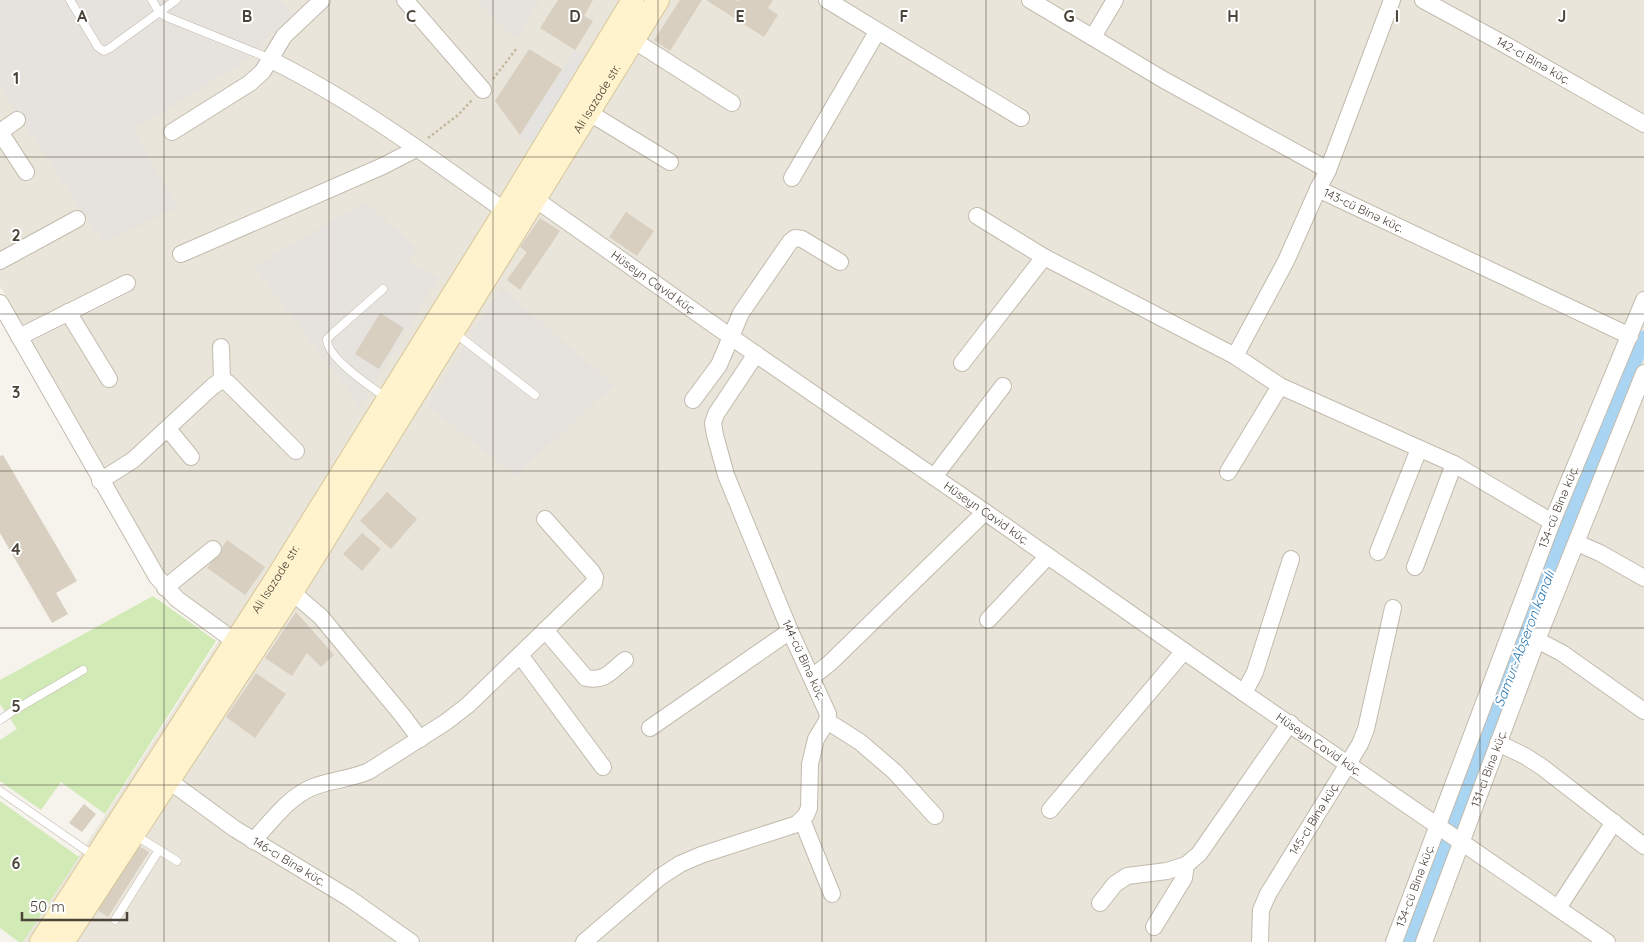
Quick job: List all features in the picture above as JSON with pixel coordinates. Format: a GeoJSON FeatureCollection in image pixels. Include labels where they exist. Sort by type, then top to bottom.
{"type":"FeatureCollection","features":[{"type":"Feature","properties":{"kind":"main road","name":"Ali Isazade str."},"geometry":{"type":"LineString","coordinates":[[527,194],[633,0]]}},
{"type":"Feature","properties":{"kind":"main road","name":"Ali Isazade str."},"geometry":{"type":"LineString","coordinates":[[527,194],[588,112],[658,0]]}},
{"type":"Feature","properties":{"kind":"main road"},"geometry":{"type":"LineString","coordinates":[[513,217],[527,194]]}},
{"type":"Feature","properties":{"kind":"main road","name":"Ali Isazade str."},"geometry":{"type":"LineString","coordinates":[[41,942],[96,858],[244,648],[292,592],[454,332],[513,217]]}},
{"type":"Feature","properties":{"kind":"main road","name":"Ali Isazade str."},"geometry":{"type":"LineString","coordinates":[[63,942],[168,780],[389,399],[513,217]]}},
{"type":"Feature","properties":{"kind":"street"},"geometry":{"type":"LineString","coordinates":[[172,132],[250,83],[263,71],[271,60],[284,36],[322,0]]}},
{"type":"Feature","properties":{"kind":"street"},"geometry":{"type":"LineString","coordinates":[[405,0],[483,90]]}},
{"type":"Feature","properties":{"kind":"street"},"geometry":{"type":"LineString","coordinates":[[826,0],[1021,118]]}},
{"type":"Feature","properties":{"kind":"street","name":"143-cü Binə küç."},"geometry":{"type":"LineString","coordinates":[[1030,0],[1164,80],[1328,170],[1318,189],[1630,336]]}},
{"type":"Feature","properties":{"kind":"street"},"geometry":{"type":"LineString","coordinates":[[1093,37],[1115,0]]}},
{"type":"Feature","properties":{"kind":"street"},"geometry":{"type":"LineString","coordinates":[[1328,170],[1392,0]]}},
{"type":"Feature","properties":{"kind":"street","name":"142-ci Binə küç."},"geometry":{"type":"LineString","coordinates":[[1423,0],[1644,124]]}},
{"type":"Feature","properties":{"kind":"street"},"geometry":{"type":"LineString","coordinates":[[792,178],[877,32]]}},
{"type":"Feature","properties":{"kind":"street"},"geometry":{"type":"LineString","coordinates":[[634,40],[732,103]]}},
{"type":"Feature","properties":{"kind":"street"},"geometry":{"type":"LineString","coordinates":[[271,60],[316,84],[416,148],[513,217]]}},
{"type":"Feature","properties":{"kind":"street"},"geometry":{"type":"LineString","coordinates":[[588,112],[670,162]]}},
{"type":"Feature","properties":{"kind":"street"},"geometry":{"type":"LineString","coordinates":[[17,120],[0,132],[26,172]]}},
{"type":"Feature","properties":{"kind":"street"},"geometry":{"type":"LineString","coordinates":[[181,254],[383,166],[416,148]]}},
{"type":"Feature","properties":{"kind":"street"},"geometry":{"type":"LineString","coordinates":[[1235,356],[1286,261],[1318,189]]}},
{"type":"Feature","properties":{"kind":"street","name":"Hüseyn Cavid küç."},"geometry":{"type":"LineString","coordinates":[[527,194],[1244,693],[1462,842]]}},
{"type":"Feature","properties":{"kind":"street"},"geometry":{"type":"LineString","coordinates":[[977,216],[1044,257],[1235,356],[1280,386],[1454,464],[1552,522]]}},
{"type":"Feature","properties":{"kind":"street"},"geometry":{"type":"LineString","coordinates":[[0,261],[77,219]]}},
{"type":"Feature","properties":{"kind":"street"},"geometry":{"type":"LineString","coordinates":[[693,400],[719,365],[741,313],[790,242],[795,238],[802,238],[840,262]]}},
{"type":"Feature","properties":{"kind":"street"},"geometry":{"type":"LineString","coordinates":[[962,363],[1044,257]]}},
{"type":"Feature","properties":{"kind":"street"},"geometry":{"type":"LineString","coordinates":[[19,337],[127,283]]}},
{"type":"Feature","properties":{"kind":"street","name":"134-cü Binə küç."},"geometry":{"type":"LineString","coordinates":[[1394,942],[1552,522],[1644,300]]}},
{"type":"Feature","properties":{"kind":"street"},"geometry":{"type":"LineString","coordinates":[[0,304],[100,481],[148,563],[165,588],[177,600],[244,648]]}},
{"type":"Feature","properties":{"kind":"street"},"geometry":{"type":"LineString","coordinates":[[68,312],[109,379]]}},
{"type":"Feature","properties":{"kind":"street"},"geometry":{"type":"LineString","coordinates":[[221,347],[222,380]]}},
{"type":"Feature","properties":{"kind":"street","name":"144-cü Binə küç."},"geometry":{"type":"LineString","coordinates":[[756,354],[716,414],[713,423],[715,435],[726,475],[790,631],[825,706],[828,714],[827,721]]}},
{"type":"Feature","properties":{"kind":"street","name":"131-ci Binə küç."},"geometry":{"type":"LineString","coordinates":[[1424,942],[1537,640],[1644,373]]}},
{"type":"Feature","properties":{"kind":"street"},"geometry":{"type":"LineString","coordinates":[[100,481],[133,460],[213,386],[222,380]]}},
{"type":"Feature","properties":{"kind":"street"},"geometry":{"type":"LineString","coordinates":[[222,380],[228,383],[296,451]]}},
{"type":"Feature","properties":{"kind":"street"},"geometry":{"type":"LineString","coordinates":[[934,477],[1003,386]]}},
{"type":"Feature","properties":{"kind":"street"},"geometry":{"type":"LineString","coordinates":[[1228,472],[1280,386]]}},
{"type":"Feature","properties":{"kind":"street"},"geometry":{"type":"LineString","coordinates":[[168,429],[191,457]]}},
{"type":"Feature","properties":{"kind":"street"},"geometry":{"type":"LineString","coordinates":[[1378,552],[1419,449]]}},
{"type":"Feature","properties":{"kind":"street"},"geometry":{"type":"LineString","coordinates":[[1415,567],[1454,464]]}},
{"type":"Feature","properties":{"kind":"street"},"geometry":{"type":"LineString","coordinates":[[812,677],[830,663],[985,512]]}},
{"type":"Feature","properties":{"kind":"street"},"geometry":{"type":"LineString","coordinates":[[253,841],[285,806],[299,794],[314,787],[368,771],[446,722],[468,705],[594,582],[595,577],[592,572],[545,519]]}},
{"type":"Feature","properties":{"kind":"street"},"geometry":{"type":"LineString","coordinates":[[1577,543],[1644,578]]}},
{"type":"Feature","properties":{"kind":"street"},"geometry":{"type":"LineString","coordinates":[[165,588],[213,549]]}},
{"type":"Feature","properties":{"kind":"street"},"geometry":{"type":"LineString","coordinates":[[988,620],[1048,556]]}},
{"type":"Feature","properties":{"kind":"street"},"geometry":{"type":"LineString","coordinates":[[1244,693],[1255,672],[1291,559]]}},
{"type":"Feature","properties":{"kind":"street"},"geometry":{"type":"LineString","coordinates":[[292,592],[320,617],[420,739]]}},
{"type":"Feature","properties":{"kind":"street","name":"145-ci Binə küç."},"geometry":{"type":"LineString","coordinates":[[1260,942],[1261,910],[1268,894],[1360,744],[1366,729],[1393,608]]}},
{"type":"Feature","properties":{"kind":"street"},"geometry":{"type":"LineString","coordinates":[[546,630],[586,678],[602,678],[626,660]]}},
{"type":"Feature","properties":{"kind":"street"},"geometry":{"type":"LineString","coordinates":[[650,728],[790,631]]}},
{"type":"Feature","properties":{"kind":"street"},"geometry":{"type":"LineString","coordinates":[[1537,640],[1562,654],[1644,711]]}},
{"type":"Feature","properties":{"kind":"street"},"geometry":{"type":"LineString","coordinates":[[1050,810],[1184,651]]}},
{"type":"Feature","properties":{"kind":"street"},"geometry":{"type":"LineString","coordinates":[[520,655],[603,767]]}},
{"type":"Feature","properties":{"kind":"street"},"geometry":{"type":"LineString","coordinates":[[584,942],[660,877],[680,864],[701,855],[792,826],[802,820],[809,808],[810,764],[816,738],[827,721],[860,742],[895,772],[935,816]]}},
{"type":"Feature","properties":{"kind":"street"},"geometry":{"type":"LineString","coordinates":[[1100,903],[1115,884],[1127,876],[1167,871],[1186,865],[1199,854],[1290,723]]}},
{"type":"Feature","properties":{"kind":"street"},"geometry":{"type":"LineString","coordinates":[[1498,743],[1525,756],[1542,767],[1644,846]]}},
{"type":"Feature","properties":{"kind":"street","name":"146-cı Binə küç."},"geometry":{"type":"LineString","coordinates":[[168,780],[253,841],[349,898],[411,942]]}},
{"type":"Feature","properties":{"kind":"street"},"geometry":{"type":"LineString","coordinates":[[802,820],[832,894]]}},
{"type":"Feature","properties":{"kind":"street"},"geometry":{"type":"LineString","coordinates":[[1558,908],[1614,822]]}},
{"type":"Feature","properties":{"kind":"street"},"geometry":{"type":"LineString","coordinates":[[1462,842],[1607,942]]}},
{"type":"Feature","properties":{"kind":"street"},"geometry":{"type":"LineString","coordinates":[[1154,927],[1184,878],[1186,865]]}},
{"type":"Feature","properties":{"kind":"lane"},"geometry":{"type":"LineString","coordinates":[[70,0],[98,47],[104,51],[176,0]]}},
{"type":"Feature","properties":{"kind":"lane"},"geometry":{"type":"LineString","coordinates":[[152,0],[160,12],[167,17],[271,60]]}},
{"type":"Feature","properties":{"kind":"lane"},"geometry":{"type":"LineString","coordinates":[[383,289],[332,334],[327,339],[326,345],[359,379],[389,399]]}},
{"type":"Feature","properties":{"kind":"lane"},"geometry":{"type":"LineString","coordinates":[[454,332],[535,395]]}},
{"type":"Feature","properties":{"kind":"lane"},"geometry":{"type":"LineString","coordinates":[[0,720],[83,670]]}},
{"type":"Feature","properties":{"kind":"lane"},"geometry":{"type":"LineString","coordinates":[[0,791],[96,858]]}},
{"type":"Feature","properties":{"kind":"lane"},"geometry":{"type":"LineString","coordinates":[[134,834],[177,861]]}},
{"type":"Feature","properties":{"kind":"lane"},"geometry":{"type":"LineString","coordinates":[[115,920],[159,850]]}},
{"type":"Feature","properties":{"kind":"path"},"geometry":{"type":"LineString","coordinates":[[416,148],[458,115],[496,76],[517,48]]}},
{"type":"Feature","properties":{"kind":"shaded area"},"geometry":{"type":"Polygon","coordinates":[[[0,0],[1644,0],[1644,942],[23,942],[227,628],[177,590],[163,571],[0,286],[0,0]]]}},
{"type":"Feature","properties":{"kind":"shaded area"},"geometry":{"type":"Polygon","coordinates":[[[0,0],[280,0],[293,14],[245,61],[133,130],[178,207],[104,243],[0,87],[0,0]]]}},
{"type":"Feature","properties":{"kind":"shaded area"},"geometry":{"type":"Polygon","coordinates":[[[475,0],[540,0],[516,40],[475,0]]]}},
{"type":"Feature","properties":{"kind":"shaded area"},"geometry":{"type":"Polygon","coordinates":[[[575,50],[588,58],[533,144],[520,135],[575,50]]]}},
{"type":"Feature","properties":{"kind":"shaded area"},"geometry":{"type":"Polygon","coordinates":[[[365,202],[417,248],[408,262],[438,278],[360,407],[254,266],[365,202]]]}},
{"type":"Feature","properties":{"kind":"shaded area"},"geometry":{"type":"Polygon","coordinates":[[[501,288],[614,385],[515,476],[427,405],[501,288]]]}},
{"type":"Feature","properties":{"kind":"green space"},"geometry":{"type":"Polygon","coordinates":[[[153,596],[216,641],[105,814],[61,782],[41,810],[0,781],[0,740],[17,729],[0,704],[0,680],[153,596]]]}},
{"type":"Feature","properties":{"kind":"green space"},"geometry":{"type":"Polygon","coordinates":[[[0,801],[79,857],[23,942],[19,942],[0,928],[0,801]]]}},
{"type":"Feature","properties":{"kind":"building"},"geometry":{"type":"Polygon","coordinates":[[[558,0],[593,0],[584,16],[593,21],[575,50],[540,28],[558,0]]]}},
{"type":"Feature","properties":{"kind":"building"},"geometry":{"type":"Polygon","coordinates":[[[680,0],[702,0],[670,51],[654,40],[680,0]]]}},
{"type":"Feature","properties":{"kind":"building"},"geometry":{"type":"Polygon","coordinates":[[[706,0],[773,0],[768,8],[778,15],[764,37],[706,0]]]}},
{"type":"Feature","properties":{"kind":"building"},"geometry":{"type":"Polygon","coordinates":[[[529,49],[562,69],[520,135],[495,101],[529,49]]]}},
{"type":"Feature","properties":{"kind":"building"},"geometry":{"type":"Polygon","coordinates":[[[626,212],[654,231],[637,256],[609,237],[626,212]]]}},
{"type":"Feature","properties":{"kind":"building"},"geometry":{"type":"Polygon","coordinates":[[[540,218],[560,231],[520,290],[507,280],[527,252],[520,247],[540,218]]]}},
{"type":"Feature","properties":{"kind":"building"},"geometry":{"type":"Polygon","coordinates":[[[380,313],[404,328],[379,369],[355,354],[380,313]]]}},
{"type":"Feature","properties":{"kind":"building"},"geometry":{"type":"Polygon","coordinates":[[[3,455],[77,581],[56,593],[68,614],[52,623],[0,533],[0,456],[3,455]]]}},
{"type":"Feature","properties":{"kind":"building"},"geometry":{"type":"Polygon","coordinates":[[[387,492],[417,519],[391,549],[360,521],[387,492]]]}},
{"type":"Feature","properties":{"kind":"building"},"geometry":{"type":"Polygon","coordinates":[[[362,533],[381,549],[362,571],[343,554],[362,533]]]}},
{"type":"Feature","properties":{"kind":"building"},"geometry":{"type":"Polygon","coordinates":[[[227,540],[265,567],[245,595],[207,568],[227,540]]]}},
{"type":"Feature","properties":{"kind":"building"},"geometry":{"type":"Polygon","coordinates":[[[296,612],[334,655],[321,667],[307,653],[292,676],[265,658],[296,612]]]}},
{"type":"Feature","properties":{"kind":"building"},"geometry":{"type":"Polygon","coordinates":[[[256,673],[286,694],[255,738],[226,717],[256,673]]]}},
{"type":"Feature","properties":{"kind":"building"},"geometry":{"type":"Polygon","coordinates":[[[84,804],[96,814],[82,832],[69,823],[84,804]]]}},
{"type":"Feature","properties":{"kind":"building"},"geometry":{"type":"Polygon","coordinates":[[[137,845],[149,852],[108,917],[96,909],[137,845]]]}},
{"type":"Feature","properties":{"kind":"waterway","name":"Samur-Abşeron kanalı"},"geometry":{"type":"LineString","coordinates":[[1409,942],[1555,555],[1644,338]]}}]}
